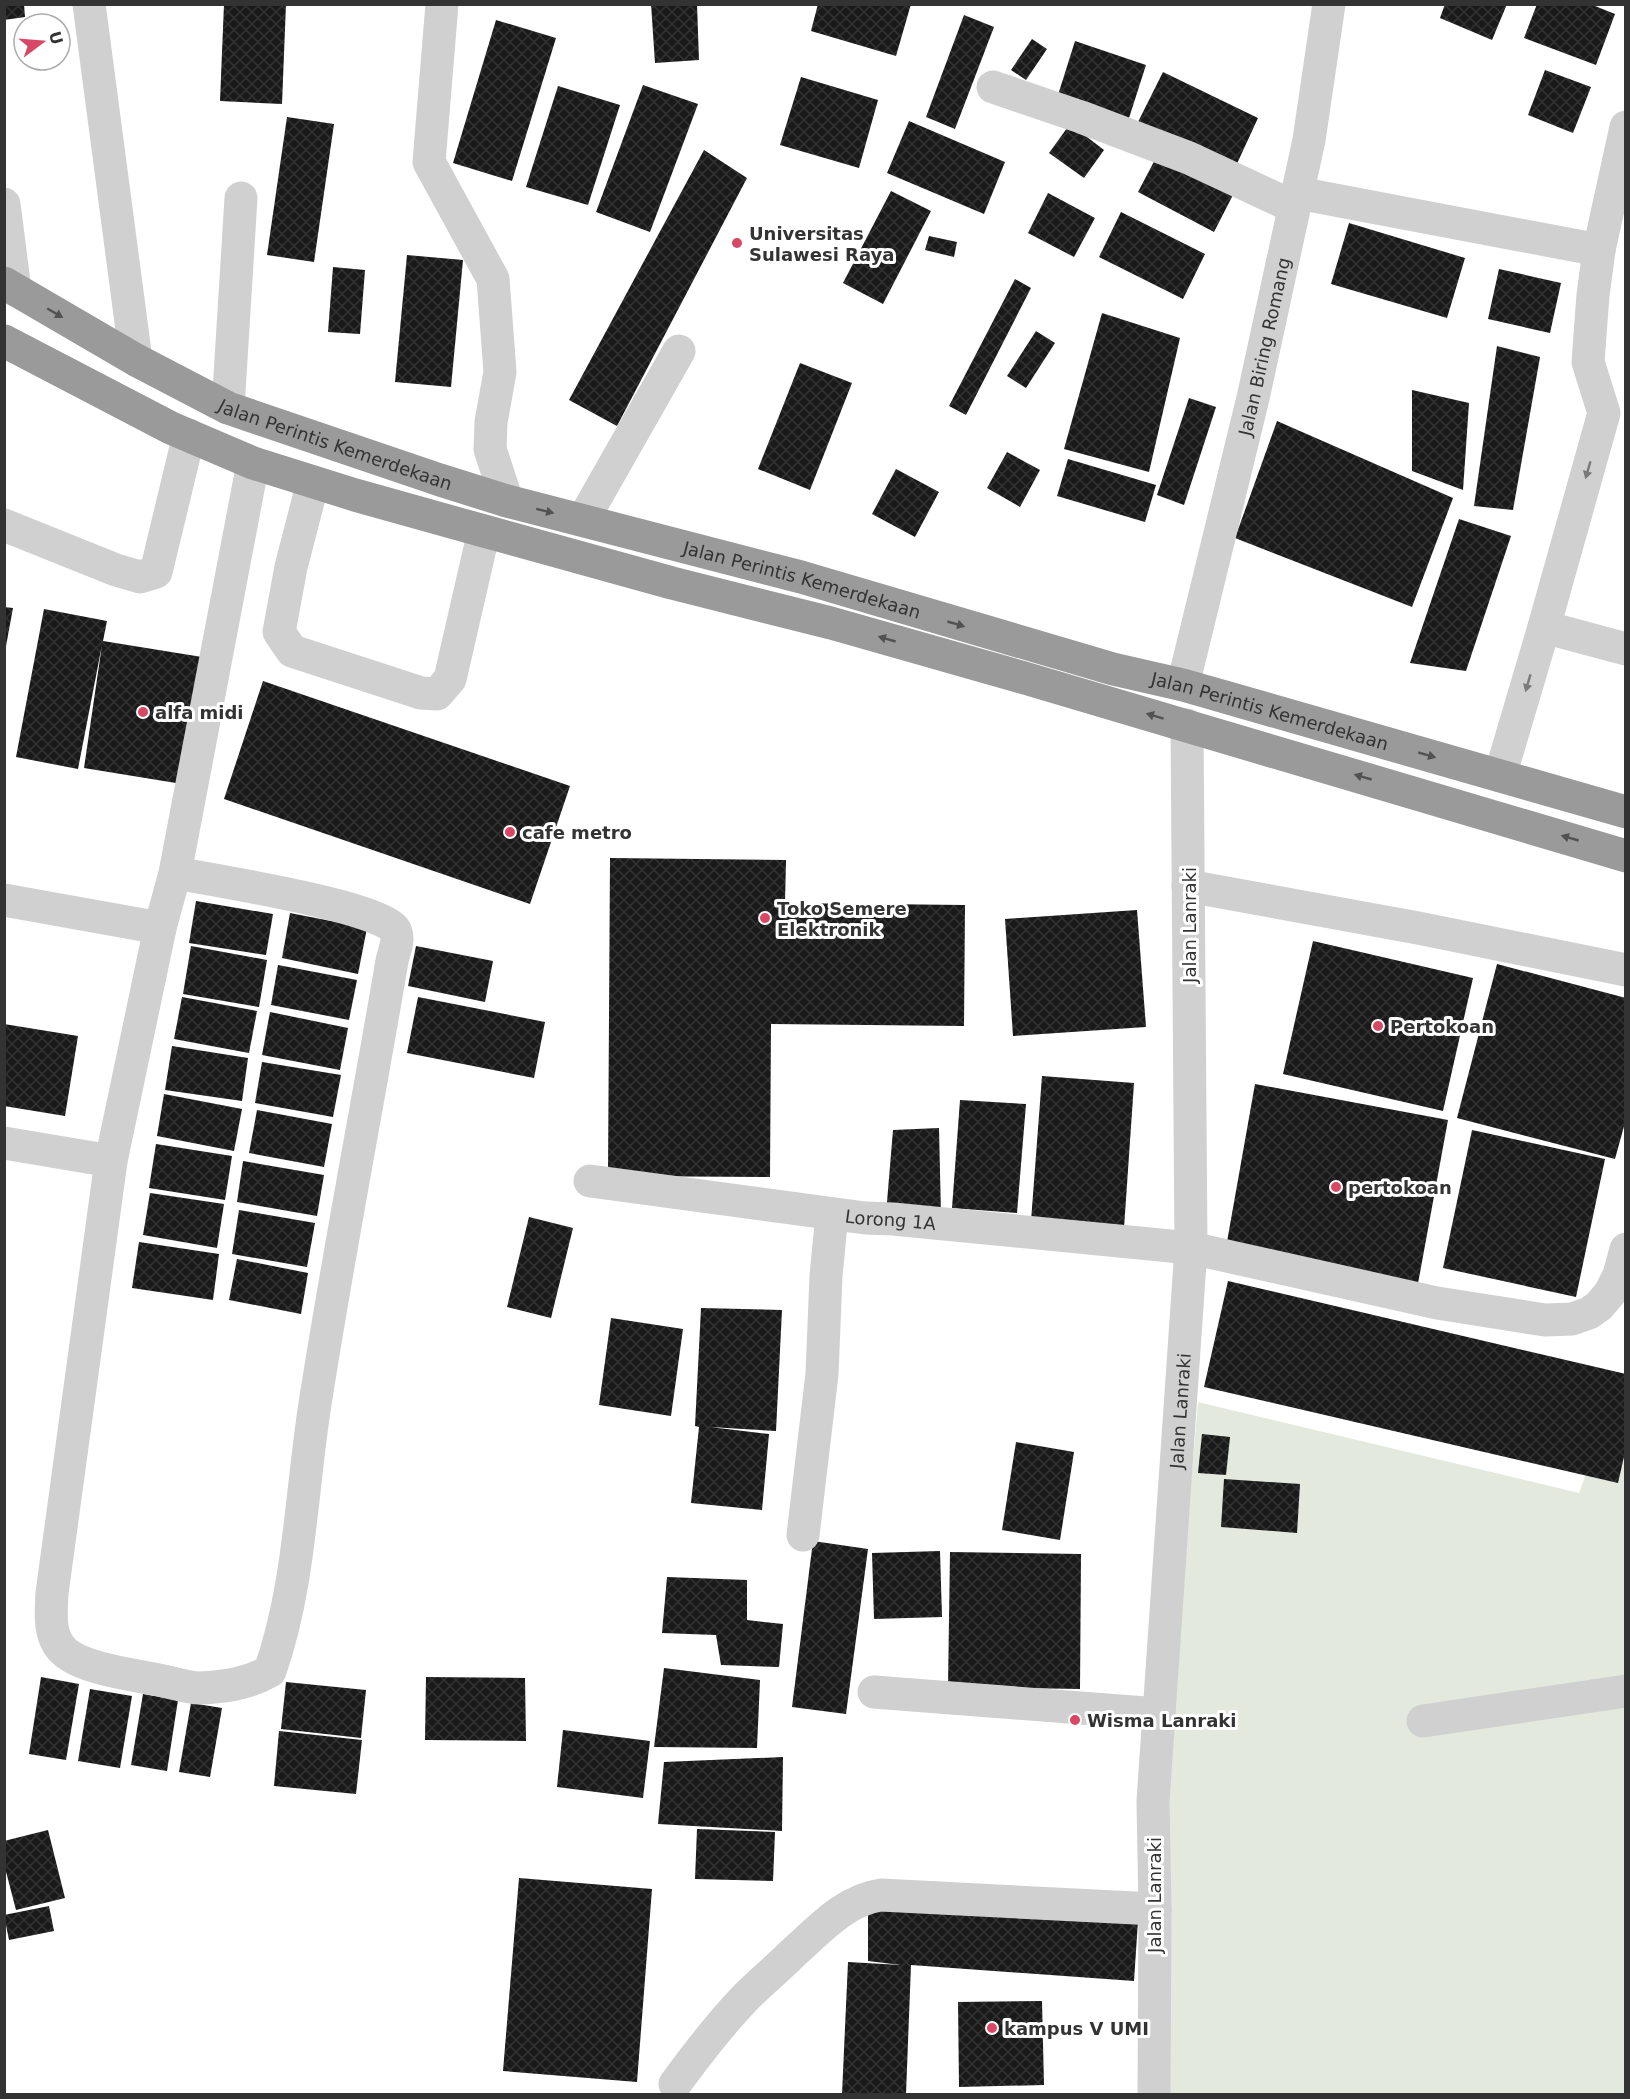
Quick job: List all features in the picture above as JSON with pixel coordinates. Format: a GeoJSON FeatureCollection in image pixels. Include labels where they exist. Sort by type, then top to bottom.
{"type":"FeatureCollection","features":[{"type":"Feature","properties":{"kind":"highway","name":"Jalan Perintis Kemerdekaan"},"geometry":{"type":"LineString","coordinates":[[10,286],[136,360],[228,408],[440,480],[507,501],[801,577],[1113,669],[1184,685],[1626,812]]}},
{"type":"Feature","properties":{"kind":"highway","name":"Jalan Perintis Kemerdekaan"},"geometry":{"type":"LineString","coordinates":[[4,341],[189,435],[253,463],[484,531],[672,583],[831,623],[1186,725],[1626,856]]}},
{"type":"Feature","properties":{"kind":"street"},"geometry":{"type":"LineString","coordinates":[[89,4],[136,360]]}},
{"type":"Feature","properties":{"kind":"street"},"geometry":{"type":"LineString","coordinates":[[442,4],[429,162],[494,279],[500,372],[491,422],[490,449],[507,501]]}},
{"type":"Feature","properties":{"kind":"street","name":"Jalan Biring Romang"},"geometry":{"type":"LineString","coordinates":[[1184,685],[1253,398],[1309,140],[1329,4]]}},
{"type":"Feature","properties":{"kind":"street"},"geometry":{"type":"LineString","coordinates":[[993,87],[1080,117],[1296,200],[1599,250]]}},
{"type":"Feature","properties":{"kind":"street"},"geometry":{"type":"LineString","coordinates":[[1500,776],[1544,627],[1615,416],[1588,362],[1599,250],[1626,127]]}},
{"type":"Feature","properties":{"kind":"street"},"geometry":{"type":"LineString","coordinates":[[228,408],[241,198]]}},
{"type":"Feature","properties":{"kind":"street"},"geometry":{"type":"LineString","coordinates":[[4,204],[10,286]]}},
{"type":"Feature","properties":{"kind":"street"},"geometry":{"type":"LineString","coordinates":[[583,520],[679,351]]}},
{"type":"Feature","properties":{"kind":"street"},"geometry":{"type":"LineString","coordinates":[[4,525],[140,578],[156,572],[189,435]]}},
{"type":"Feature","properties":{"kind":"street"},"geometry":{"type":"LineString","coordinates":[[175,873],[306,898],[370,915],[388,922],[395,930],[398,939],[392,961],[315,1404],[290,1599],[279,1644],[270,1671],[255,1680],[197,1688],[88,1665],[65,1653],[50,1621],[51,1593],[111,1161],[160,928],[175,873],[253,463]]}},
{"type":"Feature","properties":{"kind":"street"},"geometry":{"type":"LineString","coordinates":[[313,482],[291,567],[279,632],[292,651],[421,693],[437,694],[450,679],[484,531]]}},
{"type":"Feature","properties":{"kind":"street"},"geometry":{"type":"LineString","coordinates":[[1544,627],[1626,649]]}},
{"type":"Feature","properties":{"kind":"street","name":"Jalan Lanraki"},"geometry":{"type":"LineString","coordinates":[[1154,2094],[1153,1801],[1191,1248],[1186,725]]}},
{"type":"Feature","properties":{"kind":"street"},"geometry":{"type":"LineString","coordinates":[[1188,886],[1418,928],[1626,970]]}},
{"type":"Feature","properties":{"kind":"street"},"geometry":{"type":"LineString","coordinates":[[4,900],[160,928]]}},
{"type":"Feature","properties":{"kind":"street"},"geometry":{"type":"LineString","coordinates":[[4,1143],[111,1161]]}},
{"type":"Feature","properties":{"kind":"street","name":"Lorong 1A"},"geometry":{"type":"LineString","coordinates":[[590,1181],[865,1218],[1191,1248],[1437,1303],[1545,1320],[1572,1319],[1589,1313],[1599,1306],[1610,1293],[1619,1275],[1626,1249]]}},
{"type":"Feature","properties":{"kind":"street"},"geometry":{"type":"LineString","coordinates":[[803,1536],[822,1374],[826,1276],[832,1214]]}},
{"type":"Feature","properties":{"kind":"street"},"geometry":{"type":"LineString","coordinates":[[1424,1721],[1626,1690]]}},
{"type":"Feature","properties":{"kind":"street"},"geometry":{"type":"LineString","coordinates":[[874,1692],[1159,1714]]}},
{"type":"Feature","properties":{"kind":"street"},"geometry":{"type":"LineString","coordinates":[[675,2084],[699,2050],[746,1997],[828,1922],[854,1903],[868,1897],[1155,1909]]}},
{"type":"Feature","properties":{"kind":"shaded area"},"geometry":{"type":"Polygon","coordinates":[[[1198,1402],[1579,1493],[1598,1442],[1625,1450],[1625,2094],[1150,2094],[1156,1890],[1198,1402]]]}},
{"type":"Feature","properties":{"kind":"building"},"geometry":{"type":"Polygon","coordinates":[[[4,4],[24,4],[25,12],[12,12],[12,19],[4,20],[4,4]]]}},
{"type":"Feature","properties":{"kind":"building"},"geometry":{"type":"Polygon","coordinates":[[[224,4],[286,4],[282,104],[220,101],[224,4]]]}},
{"type":"Feature","properties":{"kind":"building"},"geometry":{"type":"Polygon","coordinates":[[[651,4],[697,4],[699,60],[655,63],[651,4]]]}},
{"type":"Feature","properties":{"kind":"building"},"geometry":{"type":"Polygon","coordinates":[[[818,4],[911,4],[896,56],[811,31],[818,4]]]}},
{"type":"Feature","properties":{"kind":"building"},"geometry":{"type":"Polygon","coordinates":[[[1445,4],[1507,4],[1492,40],[1440,18],[1445,4]]]}},
{"type":"Feature","properties":{"kind":"building"},"geometry":{"type":"Polygon","coordinates":[[[1537,4],[1590,4],[1615,14],[1596,65],[1524,38],[1537,4]]]}},
{"type":"Feature","properties":{"kind":"building"},"geometry":{"type":"Polygon","coordinates":[[[964,15],[994,27],[955,129],[926,117],[964,15]]]}},
{"type":"Feature","properties":{"kind":"building"},"geometry":{"type":"Polygon","coordinates":[[[496,20],[556,38],[512,181],[453,163],[496,20]]]}},
{"type":"Feature","properties":{"kind":"building"},"geometry":{"type":"Polygon","coordinates":[[[1032,39],[1047,49],[1026,80],[1011,70],[1032,39]]]}},
{"type":"Feature","properties":{"kind":"building"},"geometry":{"type":"Polygon","coordinates":[[[1075,41],[1146,65],[1129,118],[1058,95],[1075,41]]]}},
{"type":"Feature","properties":{"kind":"building"},"geometry":{"type":"Polygon","coordinates":[[[1545,70],[1591,87],[1573,133],[1528,115],[1545,70]]]}},
{"type":"Feature","properties":{"kind":"building"},"geometry":{"type":"Polygon","coordinates":[[[1163,72],[1258,118],[1235,168],[1137,124],[1163,72]]]}},
{"type":"Feature","properties":{"kind":"building"},"geometry":{"type":"Polygon","coordinates":[[[801,77],[878,100],[859,168],[780,145],[801,77]]]}},
{"type":"Feature","properties":{"kind":"building"},"geometry":{"type":"Polygon","coordinates":[[[643,85],[698,104],[650,232],[596,212],[643,85]]]}},
{"type":"Feature","properties":{"kind":"building"},"geometry":{"type":"Polygon","coordinates":[[[558,86],[620,105],[588,205],[526,187],[558,86]]]}},
{"type":"Feature","properties":{"kind":"building"},"geometry":{"type":"Polygon","coordinates":[[[287,117],[334,124],[314,262],[267,255],[287,117]]]}},
{"type":"Feature","properties":{"kind":"building"},"geometry":{"type":"Polygon","coordinates":[[[909,121],[1005,162],[984,214],[887,173],[909,121]]]}},
{"type":"Feature","properties":{"kind":"building"},"geometry":{"type":"Polygon","coordinates":[[[1070,124],[1104,150],[1084,178],[1049,153],[1070,124]]]}},
{"type":"Feature","properties":{"kind":"building"},"geometry":{"type":"Polygon","coordinates":[[[704,150],[747,178],[617,426],[569,400],[704,150]]]}},
{"type":"Feature","properties":{"kind":"building"},"geometry":{"type":"Polygon","coordinates":[[[1159,152],[1235,191],[1214,232],[1138,192],[1159,152]]]}},
{"type":"Feature","properties":{"kind":"building"},"geometry":{"type":"Polygon","coordinates":[[[891,191],[931,211],[883,304],[843,283],[891,191]]]}},
{"type":"Feature","properties":{"kind":"building"},"geometry":{"type":"Polygon","coordinates":[[[1048,193],[1095,218],[1074,257],[1028,233],[1048,193]]]}},
{"type":"Feature","properties":{"kind":"building"},"geometry":{"type":"Polygon","coordinates":[[[1121,212],[1205,254],[1183,299],[1099,257],[1121,212]]]}},
{"type":"Feature","properties":{"kind":"building"},"geometry":{"type":"Polygon","coordinates":[[[1349,223],[1465,258],[1447,318],[1331,284],[1349,223]]]}},
{"type":"Feature","properties":{"kind":"building"},"geometry":{"type":"Polygon","coordinates":[[[929,236],[957,242],[954,257],[925,250],[929,236]]]}},
{"type":"Feature","properties":{"kind":"building"},"geometry":{"type":"Polygon","coordinates":[[[407,255],[463,260],[451,387],[395,382],[407,255]]]}},
{"type":"Feature","properties":{"kind":"building"},"geometry":{"type":"Polygon","coordinates":[[[333,267],[365,270],[360,334],[328,332],[333,267]]]}},
{"type":"Feature","properties":{"kind":"building"},"geometry":{"type":"Polygon","coordinates":[[[1499,269],[1561,283],[1550,333],[1488,319],[1499,269]]]}},
{"type":"Feature","properties":{"kind":"building"},"geometry":{"type":"Polygon","coordinates":[[[1015,279],[1031,288],[966,415],[949,406],[1015,279]]]}},
{"type":"Feature","properties":{"kind":"building"},"geometry":{"type":"Polygon","coordinates":[[[1102,313],[1180,338],[1149,472],[1064,449],[1102,313]]]}},
{"type":"Feature","properties":{"kind":"building"},"geometry":{"type":"Polygon","coordinates":[[[1036,331],[1055,343],[1026,388],[1007,376],[1036,331]]]}},
{"type":"Feature","properties":{"kind":"building"},"geometry":{"type":"Polygon","coordinates":[[[1497,346],[1540,357],[1513,510],[1474,506],[1497,346]]]}},
{"type":"Feature","properties":{"kind":"building"},"geometry":{"type":"Polygon","coordinates":[[[800,363],[852,383],[810,490],[758,469],[800,363]]]}},
{"type":"Feature","properties":{"kind":"building"},"geometry":{"type":"Polygon","coordinates":[[[1412,390],[1469,403],[1463,490],[1412,471],[1412,390]]]}},
{"type":"Feature","properties":{"kind":"building"},"geometry":{"type":"Polygon","coordinates":[[[1189,398],[1216,407],[1184,505],[1157,495],[1189,398]]]}},
{"type":"Feature","properties":{"kind":"building"},"geometry":{"type":"Polygon","coordinates":[[[1277,421],[1453,498],[1412,607],[1235,538],[1277,421]]]}},
{"type":"Feature","properties":{"kind":"building"},"geometry":{"type":"Polygon","coordinates":[[[1007,452],[1040,470],[1020,507],[987,488],[1007,452]]]}},
{"type":"Feature","properties":{"kind":"building"},"geometry":{"type":"Polygon","coordinates":[[[1068,459],[1156,485],[1145,522],[1057,496],[1068,459]]]}},
{"type":"Feature","properties":{"kind":"building"},"geometry":{"type":"Polygon","coordinates":[[[896,469],[939,492],[915,537],[872,514],[896,469]]]}},
{"type":"Feature","properties":{"kind":"building"},"geometry":{"type":"Polygon","coordinates":[[[1459,519],[1511,536],[1466,671],[1410,663],[1459,519]]]}},
{"type":"Feature","properties":{"kind":"building"},"geometry":{"type":"Polygon","coordinates":[[[4,607],[13,608],[6,646],[4,646],[4,607]]]}},
{"type":"Feature","properties":{"kind":"building"},"geometry":{"type":"Polygon","coordinates":[[[44,609],[107,621],[103,641],[202,657],[182,784],[84,768],[102,645],[78,769],[16,757],[44,609]]]}},
{"type":"Feature","properties":{"kind":"building"},"geometry":{"type":"Polygon","coordinates":[[[263,681],[570,786],[530,904],[224,799],[263,681]]]}},
{"type":"Feature","properties":{"kind":"building"},"geometry":{"type":"Polygon","coordinates":[[[610,858],[786,860],[785,903],[965,905],[964,1026],[771,1024],[770,1177],[608,1176],[610,858]]]}},
{"type":"Feature","properties":{"kind":"building"},"geometry":{"type":"Polygon","coordinates":[[[196,901],[273,914],[266,955],[189,943],[196,901]]]}},
{"type":"Feature","properties":{"kind":"building"},"geometry":{"type":"Polygon","coordinates":[[[1137,910],[1146,1027],[1013,1036],[1005,919],[1137,910]]]}},
{"type":"Feature","properties":{"kind":"building"},"geometry":{"type":"Polygon","coordinates":[[[290,913],[367,928],[358,974],[282,958],[290,913]]]}},
{"type":"Feature","properties":{"kind":"building","name":"Pertokoan"},"geometry":{"type":"Polygon","coordinates":[[[1313,941],[1473,978],[1443,1111],[1283,1074],[1313,941]]]}},
{"type":"Feature","properties":{"kind":"building"},"geometry":{"type":"Polygon","coordinates":[[[191,946],[267,960],[259,1007],[183,994],[191,946]]]}},
{"type":"Feature","properties":{"kind":"building"},"geometry":{"type":"Polygon","coordinates":[[[416,946],[493,961],[485,1002],[408,986],[416,946]]]}},
{"type":"Feature","properties":{"kind":"building","name":"pertokoan"},"geometry":{"type":"Polygon","coordinates":[[[1497,964],[1626,998],[1626,1119],[1615,1159],[1457,1118],[1497,964]]]}},
{"type":"Feature","properties":{"kind":"building"},"geometry":{"type":"Polygon","coordinates":[[[278,965],[357,980],[349,1020],[271,1005],[278,965]]]}},
{"type":"Feature","properties":{"kind":"building"},"geometry":{"type":"Polygon","coordinates":[[[182,997],[257,1011],[249,1053],[174,1039],[182,997]]]}},
{"type":"Feature","properties":{"kind":"building"},"geometry":{"type":"Polygon","coordinates":[[[418,997],[545,1022],[534,1078],[407,1053],[418,997]]]}},
{"type":"Feature","properties":{"kind":"building"},"geometry":{"type":"Polygon","coordinates":[[[270,1012],[348,1028],[340,1070],[262,1055],[270,1012]]]}},
{"type":"Feature","properties":{"kind":"building"},"geometry":{"type":"Polygon","coordinates":[[[4,1024],[78,1036],[65,1116],[4,1106],[4,1024]]]}},
{"type":"Feature","properties":{"kind":"building"},"geometry":{"type":"Polygon","coordinates":[[[172,1046],[248,1058],[242,1101],[165,1090],[172,1046]]]}},
{"type":"Feature","properties":{"kind":"building"},"geometry":{"type":"Polygon","coordinates":[[[262,1062],[341,1075],[333,1117],[255,1103],[262,1062]]]}},
{"type":"Feature","properties":{"kind":"building"},"geometry":{"type":"Polygon","coordinates":[[[1042,1076],[1134,1083],[1124,1228],[1031,1221],[1042,1076]]]}},
{"type":"Feature","properties":{"kind":"building","name":"pertokoan"},"geometry":{"type":"Polygon","coordinates":[[[1255,1084],[1448,1120],[1417,1289],[1225,1253],[1255,1084]]]}},
{"type":"Feature","properties":{"kind":"building"},"geometry":{"type":"Polygon","coordinates":[[[164,1094],[242,1109],[234,1151],[157,1136],[164,1094]]]}},
{"type":"Feature","properties":{"kind":"building"},"geometry":{"type":"Polygon","coordinates":[[[960,1100],[1026,1104],[1017,1213],[952,1208],[960,1100]]]}},
{"type":"Feature","properties":{"kind":"building"},"geometry":{"type":"Polygon","coordinates":[[[257,1110],[332,1124],[324,1167],[249,1153],[257,1110]]]}},
{"type":"Feature","properties":{"kind":"building"},"geometry":{"type":"Polygon","coordinates":[[[939,1128],[941,1215],[886,1214],[893,1130],[939,1128]]]}},
{"type":"Feature","properties":{"kind":"building","name":"pertokoan"},"geometry":{"type":"Polygon","coordinates":[[[1472,1130],[1605,1159],[1576,1297],[1443,1268],[1472,1130]]]}},
{"type":"Feature","properties":{"kind":"building"},"geometry":{"type":"Polygon","coordinates":[[[156,1144],[232,1156],[225,1200],[149,1188],[156,1144]]]}},
{"type":"Feature","properties":{"kind":"building"},"geometry":{"type":"Polygon","coordinates":[[[243,1161],[324,1175],[317,1216],[237,1202],[243,1161]]]}},
{"type":"Feature","properties":{"kind":"building"},"geometry":{"type":"Polygon","coordinates":[[[150,1193],[224,1204],[217,1248],[143,1235],[150,1193]]]}},
{"type":"Feature","properties":{"kind":"building"},"geometry":{"type":"Polygon","coordinates":[[[239,1210],[315,1223],[307,1267],[232,1254],[239,1210]]]}},
{"type":"Feature","properties":{"kind":"building"},"geometry":{"type":"Polygon","coordinates":[[[529,1217],[573,1228],[551,1318],[507,1307],[529,1217]]]}},
{"type":"Feature","properties":{"kind":"building"},"geometry":{"type":"Polygon","coordinates":[[[139,1242],[219,1254],[213,1300],[132,1288],[139,1242]]]}},
{"type":"Feature","properties":{"kind":"building"},"geometry":{"type":"Polygon","coordinates":[[[237,1259],[308,1273],[301,1314],[229,1300],[237,1259]]]}},
{"type":"Feature","properties":{"kind":"building"},"geometry":{"type":"Polygon","coordinates":[[[1228,1281],[1626,1374],[1626,1448],[1618,1483],[1204,1387],[1228,1281]]]}},
{"type":"Feature","properties":{"kind":"building"},"geometry":{"type":"Polygon","coordinates":[[[701,1308],[782,1310],[776,1431],[710,1427],[769,1434],[762,1510],[691,1503],[699,1427],[695,1426],[701,1308]]]}},
{"type":"Feature","properties":{"kind":"building"},"geometry":{"type":"Polygon","coordinates":[[[611,1318],[683,1329],[671,1416],[599,1405],[611,1318]]]}},
{"type":"Feature","properties":{"kind":"building"},"geometry":{"type":"Polygon","coordinates":[[[1202,1434],[1230,1437],[1226,1475],[1198,1473],[1202,1434]]]}},
{"type":"Feature","properties":{"kind":"building"},"geometry":{"type":"Polygon","coordinates":[[[1016,1442],[1074,1452],[1060,1540],[1002,1530],[1016,1442]]]}},
{"type":"Feature","properties":{"kind":"building"},"geometry":{"type":"Polygon","coordinates":[[[1224,1479],[1300,1484],[1297,1533],[1221,1527],[1224,1479]]]}},
{"type":"Feature","properties":{"kind":"building"},"geometry":{"type":"Polygon","coordinates":[[[813,1541],[868,1549],[846,1714],[792,1707],[813,1541]]]}},
{"type":"Feature","properties":{"kind":"building"},"geometry":{"type":"Polygon","coordinates":[[[940,1551],[942,1617],[874,1619],[872,1553],[940,1551]]]}},
{"type":"Feature","properties":{"kind":"building"},"geometry":{"type":"Polygon","coordinates":[[[950,1552],[1081,1554],[1080,1689],[948,1687],[950,1552]]]}},
{"type":"Feature","properties":{"kind":"building"},"geometry":{"type":"Polygon","coordinates":[[[667,1577],[747,1580],[747,1620],[783,1624],[779,1667],[721,1665],[716,1635],[662,1633],[667,1577]]]}},
{"type":"Feature","properties":{"kind":"building"},"geometry":{"type":"Polygon","coordinates":[[[664,1668],[760,1680],[757,1748],[654,1747],[664,1668]]]}},
{"type":"Feature","properties":{"kind":"building"},"geometry":{"type":"Polygon","coordinates":[[[41,1677],[79,1684],[66,1760],[29,1754],[41,1677]]]}},
{"type":"Feature","properties":{"kind":"building"},"geometry":{"type":"Polygon","coordinates":[[[426,1677],[525,1678],[526,1741],[425,1740],[426,1677]]]}},
{"type":"Feature","properties":{"kind":"building"},"geometry":{"type":"Polygon","coordinates":[[[286,1682],[366,1690],[361,1738],[281,1729],[286,1682]]]}},
{"type":"Feature","properties":{"kind":"building"},"geometry":{"type":"Polygon","coordinates":[[[90,1689],[132,1696],[120,1768],[78,1761],[90,1689]]]}},
{"type":"Feature","properties":{"kind":"building"},"geometry":{"type":"Polygon","coordinates":[[[143,1694],[178,1700],[167,1771],[131,1765],[143,1694]]]}},
{"type":"Feature","properties":{"kind":"building"},"geometry":{"type":"Polygon","coordinates":[[[191,1703],[222,1708],[210,1777],[179,1772],[191,1703]]]}},
{"type":"Feature","properties":{"kind":"building"},"geometry":{"type":"Polygon","coordinates":[[[563,1730],[650,1741],[643,1798],[557,1787],[563,1730]]]}},
{"type":"Feature","properties":{"kind":"building"},"geometry":{"type":"Polygon","coordinates":[[[279,1731],[362,1740],[356,1794],[274,1786],[279,1731]]]}},
{"type":"Feature","properties":{"kind":"building"},"geometry":{"type":"Polygon","coordinates":[[[783,1757],[782,1831],[658,1824],[664,1762],[783,1757]]]}},
{"type":"Feature","properties":{"kind":"building"},"geometry":{"type":"Polygon","coordinates":[[[697,1829],[775,1832],[773,1881],[695,1879],[697,1829]]]}},
{"type":"Feature","properties":{"kind":"building"},"geometry":{"type":"Polygon","coordinates":[[[48,1830],[65,1898],[16,1910],[4,1864],[4,1841],[48,1830]]]}},
{"type":"Feature","properties":{"kind":"building"},"geometry":{"type":"Polygon","coordinates":[[[519,1878],[652,1889],[637,2082],[503,2071],[519,1878]]]}},
{"type":"Feature","properties":{"kind":"building"},"geometry":{"type":"Polygon","coordinates":[[[49,1906],[54,1931],[9,1940],[4,1915],[49,1906]]]}},
{"type":"Feature","properties":{"kind":"building"},"geometry":{"type":"Polygon","coordinates":[[[868,1906],[1138,1921],[1134,1981],[911,1965],[906,2094],[842,2094],[848,1962],[901,1965],[868,1961],[868,1906]]]}},
{"type":"Feature","properties":{"kind":"building"},"geometry":{"type":"Polygon","coordinates":[[[1042,2001],[1044,2085],[959,2087],[958,2002],[1042,2001]]]}},
{"type":"Feature","properties":{"kind":"place","name":"Universitas Sulawesi Raya"},"geometry":{"type":"Point","coordinates":[737,243]}},
{"type":"Feature","properties":{"kind":"place","name":"alfa midi"},"geometry":{"type":"Point","coordinates":[143,712]}},
{"type":"Feature","properties":{"kind":"place","name":"cafe metro"},"geometry":{"type":"Point","coordinates":[510,832]}},
{"type":"Feature","properties":{"kind":"place","name":"Toko Semere Elektronik"},"geometry":{"type":"Point","coordinates":[765,918]}},
{"type":"Feature","properties":{"kind":"place","name":"Pertokoan"},"geometry":{"type":"Point","coordinates":[1378,1026]}},
{"type":"Feature","properties":{"kind":"place","name":"pertokoan"},"geometry":{"type":"Point","coordinates":[1336,1187]}},
{"type":"Feature","properties":{"kind":"place","name":"Wisma Lanraki"},"geometry":{"type":"Point","coordinates":[1075,1720]}},
{"type":"Feature","properties":{"kind":"place","name":"kampus V UMI"},"geometry":{"type":"Point","coordinates":[992,2028]}}]}
